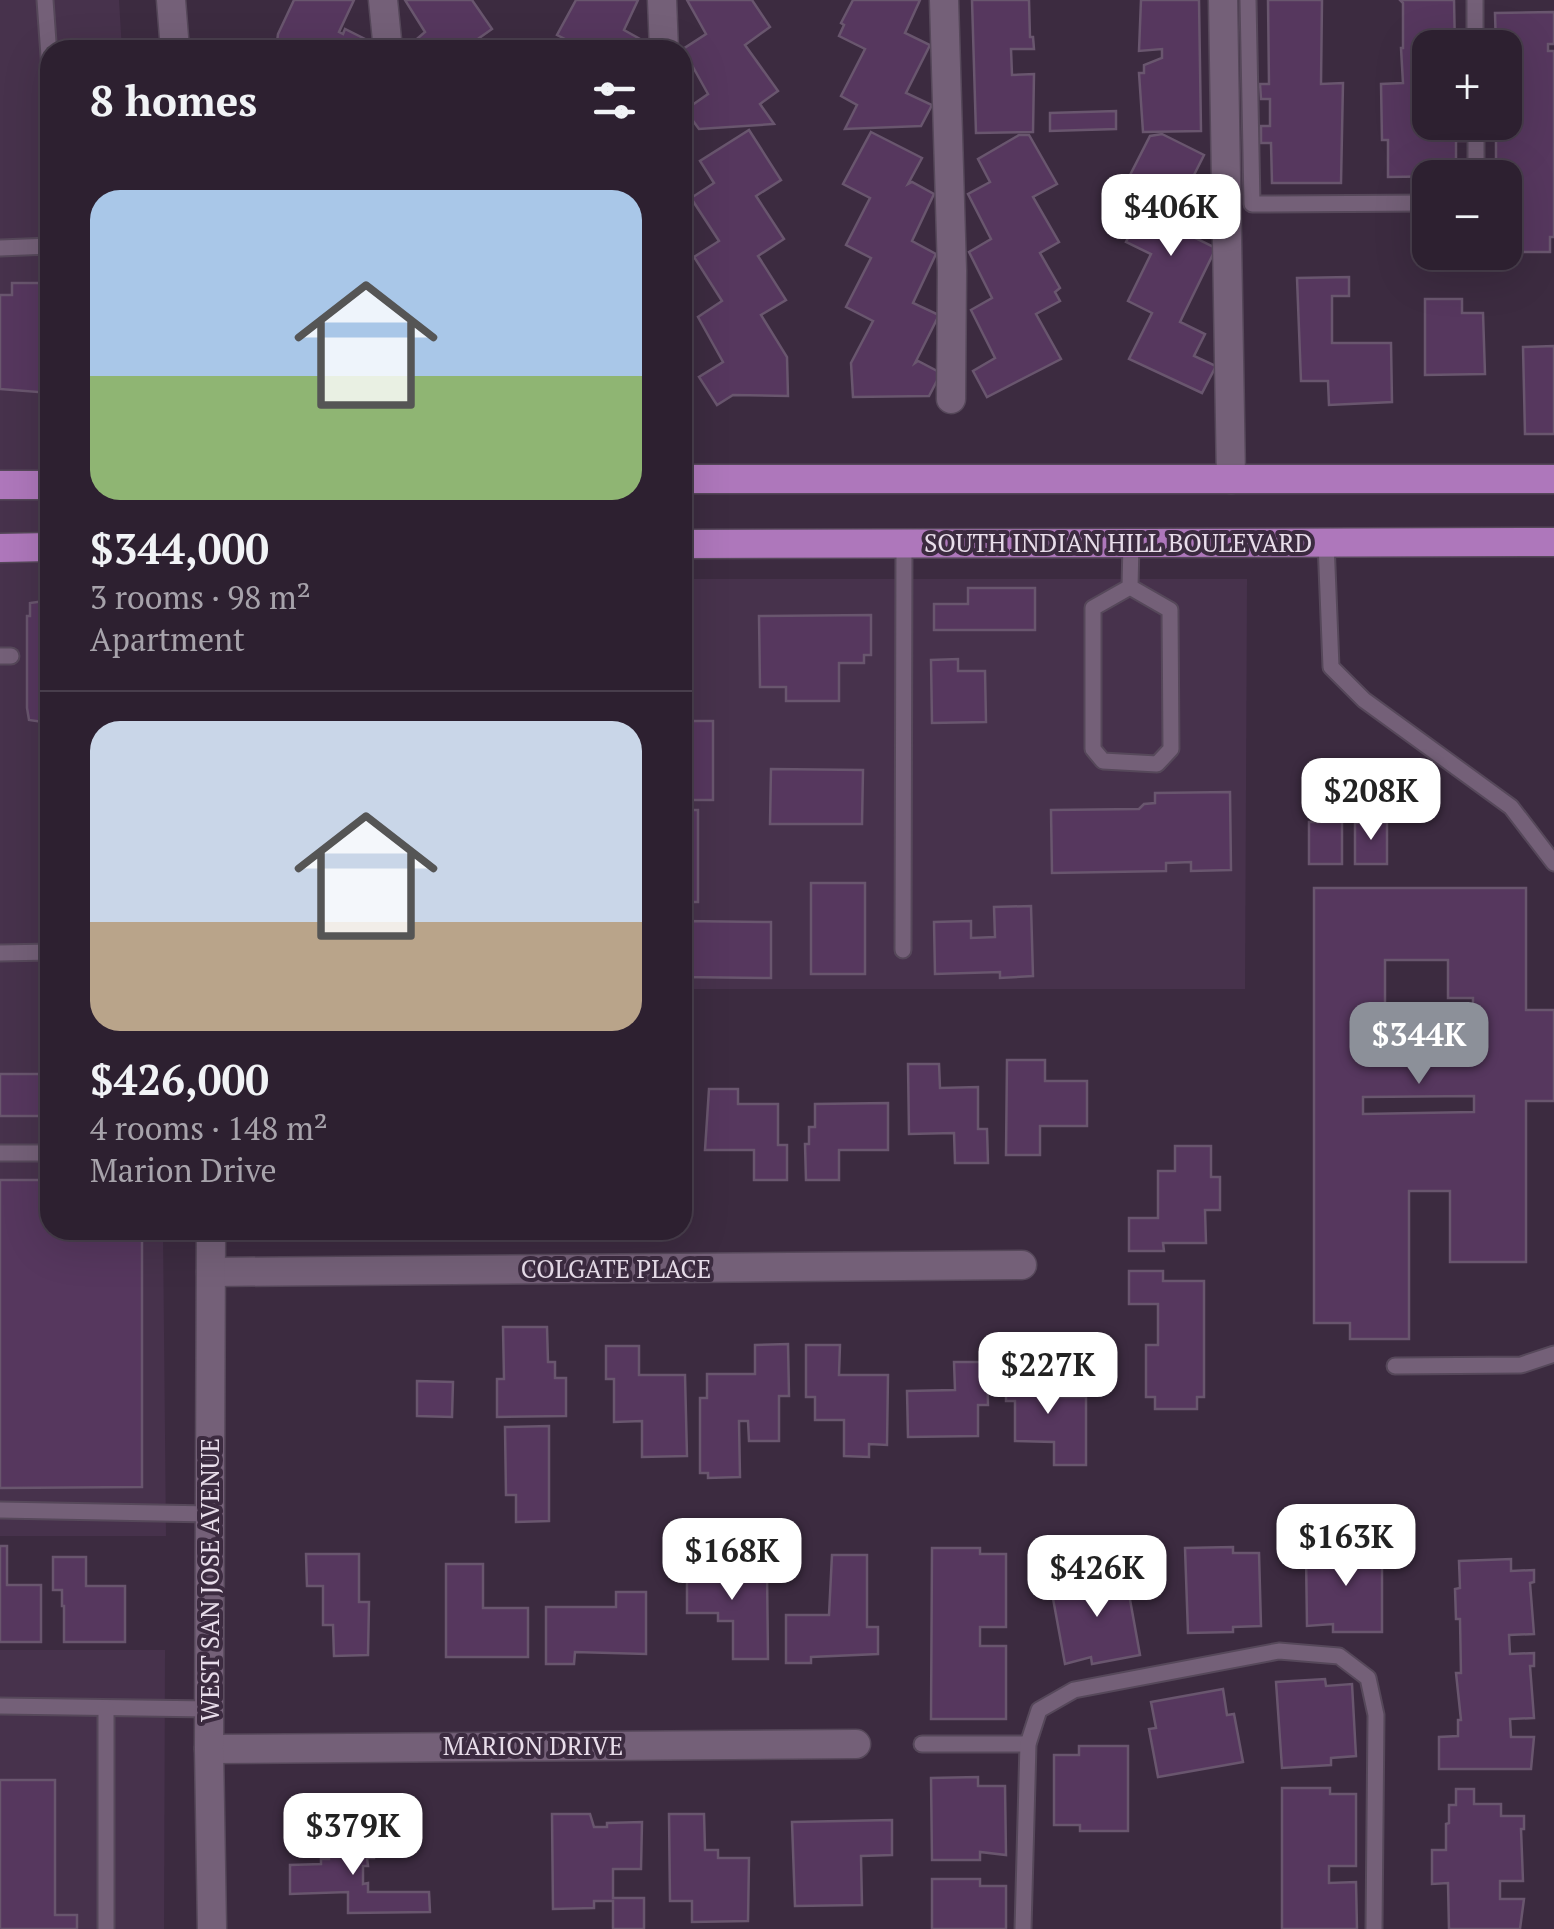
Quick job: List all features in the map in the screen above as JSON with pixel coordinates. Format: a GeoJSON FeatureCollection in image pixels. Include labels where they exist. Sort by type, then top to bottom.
{"type":"FeatureCollection","features":[{"type":"Feature","properties":{"kind":"main road"},"geometry":{"type":"LineString","coordinates":[[692,478],[1554,479]]}},
{"type":"Feature","properties":{"kind":"main road"},"geometry":{"type":"LineString","coordinates":[[0,485],[40,485]]}},
{"type":"Feature","properties":{"kind":"main road","name":"SOUTH INDIAN HILL BOULEVARD"},"geometry":{"type":"LineString","coordinates":[[692,544],[1554,542]]}},
{"type":"Feature","properties":{"kind":"main road"},"geometry":{"type":"LineString","coordinates":[[0,548],[40,547]]}},
{"type":"Feature","properties":{"kind":"street"},"geometry":{"type":"LineString","coordinates":[[172,0],[174,40]]}},
{"type":"Feature","properties":{"kind":"street"},"geometry":{"type":"LineString","coordinates":[[383,0],[387,40]]}},
{"type":"Feature","properties":{"kind":"street"},"geometry":{"type":"LineString","coordinates":[[662,0],[664,40]]}},
{"type":"Feature","properties":{"kind":"street"},"geometry":{"type":"LineString","coordinates":[[944,0],[952,271],[951,400]]}},
{"type":"Feature","properties":{"kind":"street"},"geometry":{"type":"LineString","coordinates":[[1223,0],[1231,479]]}},
{"type":"Feature","properties":{"kind":"street","name":"WEST SAN JOSE AVENUE"},"geometry":{"type":"LineString","coordinates":[[211,1240],[212,1929]]}},
{"type":"Feature","properties":{"kind":"street","name":"COLGATE PLACE"},"geometry":{"type":"LineString","coordinates":[[211,1272],[1022,1266]]}},
{"type":"Feature","properties":{"kind":"street","name":"MARION DRIVE"},"geometry":{"type":"LineString","coordinates":[[209,1749],[856,1744]]}},
{"type":"Feature","properties":{"kind":"lane"},"geometry":{"type":"LineString","coordinates":[[45,0],[48,40]]}},
{"type":"Feature","properties":{"kind":"lane"},"geometry":{"type":"LineString","coordinates":[[1248,0],[1252,204],[1412,203]]}},
{"type":"Feature","properties":{"kind":"lane"},"geometry":{"type":"LineString","coordinates":[[1474,0],[1475,30]]}},
{"type":"Feature","properties":{"kind":"lane"},"geometry":{"type":"LineString","coordinates":[[0,248],[40,246]]}},
{"type":"Feature","properties":{"kind":"lane"},"geometry":{"type":"LineString","coordinates":[[1326,542],[1331,667],[1364,700],[1511,807],[1554,863]]}},
{"type":"Feature","properties":{"kind":"lane"},"geometry":{"type":"LineString","coordinates":[[903,950],[904,543]]}},
{"type":"Feature","properties":{"kind":"lane"},"geometry":{"type":"LineString","coordinates":[[1130,588],[1131,543]]}},
{"type":"Feature","properties":{"kind":"lane"},"geometry":{"type":"LineString","coordinates":[[1130,588],[1170,610],[1171,749],[1157,764],[1103,762],[1094,749],[1094,608],[1130,588]]}},
{"type":"Feature","properties":{"kind":"lane"},"geometry":{"type":"LineString","coordinates":[[0,952],[40,952]]}},
{"type":"Feature","properties":{"kind":"lane"},"geometry":{"type":"LineString","coordinates":[[0,1152],[40,1152]]}},
{"type":"Feature","properties":{"kind":"lane"},"geometry":{"type":"LineString","coordinates":[[1394,1366],[1521,1365],[1554,1354]]}},
{"type":"Feature","properties":{"kind":"lane"},"geometry":{"type":"LineString","coordinates":[[0,1510],[210,1514]]}},
{"type":"Feature","properties":{"kind":"lane"},"geometry":{"type":"LineString","coordinates":[[1023,1929],[1028,1744],[1039,1710],[1074,1690],[1279,1651],[1339,1656],[1368,1678],[1376,1715],[1374,1929]]}},
{"type":"Feature","properties":{"kind":"lane"},"geometry":{"type":"LineString","coordinates":[[0,1706],[210,1709]]}},
{"type":"Feature","properties":{"kind":"lane"},"geometry":{"type":"LineString","coordinates":[[106,1708],[106,1929]]}},
{"type":"Feature","properties":{"kind":"lane"},"geometry":{"type":"LineString","coordinates":[[922,1744],[1028,1744]]}},
{"type":"Feature","properties":{"kind":"shaded area"},"geometry":{"type":"Polygon","coordinates":[[[0,0],[119,0],[121,40],[40,40],[40,1240],[163,1240],[166,1536],[0,1536],[0,0]]]}},
{"type":"Feature","properties":{"kind":"shaded area"},"geometry":{"type":"Polygon","coordinates":[[[692,579],[1247,579],[1245,989],[692,989],[692,579]]]}},
{"type":"Feature","properties":{"kind":"shaded area"},"geometry":{"type":"Polygon","coordinates":[[[0,1650],[165,1650],[164,1929],[0,1929],[0,1650]]]}},
{"type":"Feature","properties":{"kind":"building"},"geometry":{"type":"Polygon","coordinates":[[[294,0],[354,0],[339,32],[343,34],[345,29],[367,40],[277,40],[294,0]]]}},
{"type":"Feature","properties":{"kind":"building"},"geometry":{"type":"Polygon","coordinates":[[[405,0],[472,0],[492,29],[476,40],[416,40],[425,32],[405,0]]]}},
{"type":"Feature","properties":{"kind":"building"},"geometry":{"type":"Polygon","coordinates":[[[576,0],[638,0],[624,30],[642,40],[567,40],[557,35],[576,0]]]}},
{"type":"Feature","properties":{"kind":"building"},"geometry":{"type":"Polygon","coordinates":[[[687,0],[752,0],[770,27],[745,45],[778,91],[760,104],[774,124],[699,129],[692,120],[692,105],[708,94],[692,65],[692,43],[706,34],[687,0]]]}},
{"type":"Feature","properties":{"kind":"building"},"geometry":{"type":"Polygon","coordinates":[[[853,0],[920,0],[905,33],[930,45],[906,93],[932,105],[921,126],[845,129],[857,105],[841,96],[865,49],[839,36],[853,0]]]}},
{"type":"Feature","properties":{"kind":"building"},"geometry":{"type":"Polygon","coordinates":[[[972,0],[1029,0],[1034,49],[1011,49],[1012,75],[1034,74],[1033,132],[976,133],[972,0]]]}},
{"type":"Feature","properties":{"kind":"building"},"geometry":{"type":"Polygon","coordinates":[[[1141,0],[1199,0],[1201,131],[1143,132],[1139,73],[1144,73],[1144,65],[1162,58],[1162,49],[1139,51],[1141,0]]]}},
{"type":"Feature","properties":{"kind":"building"},"geometry":{"type":"Polygon","coordinates":[[[1268,0],[1322,0],[1321,84],[1343,83],[1341,183],[1272,183],[1271,143],[1261,143],[1261,126],[1270,126],[1270,99],[1261,99],[1260,84],[1269,84],[1268,0]]]}},
{"type":"Feature","properties":{"kind":"building"},"geometry":{"type":"Polygon","coordinates":[[[1400,0],[1454,0],[1455,30],[1412,30],[1412,140],[1465,141],[1456,141],[1456,160],[1412,160],[1412,177],[1388,177],[1388,140],[1382,140],[1381,84],[1403,83],[1400,0]]]}},
{"type":"Feature","properties":{"kind":"building"},"geometry":{"type":"Polygon","coordinates":[[[1554,12],[1554,44],[1548,44],[1548,51],[1554,51],[1554,237],[1550,237],[1550,252],[1522,252],[1522,160],[1496,160],[1496,140],[1522,140],[1522,30],[1495,30],[1495,13],[1554,12]]]}},
{"type":"Feature","properties":{"kind":"building"},"geometry":{"type":"Polygon","coordinates":[[[1116,111],[1116,129],[1050,131],[1050,113],[1116,111]]]}},
{"type":"Feature","properties":{"kind":"building"},"geometry":{"type":"Polygon","coordinates":[[[749,130],[781,180],[756,196],[784,239],[758,256],[786,300],[761,315],[787,357],[788,396],[733,395],[717,405],[699,377],[723,362],[698,317],[722,301],[694,257],[719,241],[692,200],[714,183],[700,161],[749,130]]]}},
{"type":"Feature","properties":{"kind":"building"},"geometry":{"type":"Polygon","coordinates":[[[871,132],[922,158],[908,184],[912,182],[934,194],[912,241],[936,254],[913,303],[939,315],[915,363],[941,373],[929,396],[853,397],[851,363],[873,321],[846,307],[871,258],[846,245],[870,198],[843,184],[871,132]]]}},
{"type":"Feature","properties":{"kind":"building"},"geometry":{"type":"Polygon","coordinates":[[[1162,134],[1204,155],[1193,177],[1216,189],[1193,237],[1216,248],[1180,322],[1205,334],[1194,356],[1216,366],[1202,393],[1129,359],[1152,313],[1128,301],[1151,254],[1126,242],[1150,196],[1126,183],[1150,136],[1162,134]]]}},
{"type":"Feature","properties":{"kind":"building"},"geometry":{"type":"Polygon","coordinates":[[[1019,135],[1029,135],[1057,184],[1033,197],[1059,242],[1040,253],[1060,288],[1055,292],[1060,301],[1036,314],[1061,359],[987,397],[973,371],[995,358],[971,310],[992,298],[969,252],[991,239],[968,194],[990,182],[978,159],[1019,135]]]}},
{"type":"Feature","properties":{"kind":"building"},"geometry":{"type":"Polygon","coordinates":[[[1349,277],[1349,296],[1332,296],[1332,343],[1391,343],[1392,402],[1329,405],[1328,381],[1301,381],[1297,278],[1349,277]]]}},
{"type":"Feature","properties":{"kind":"building"},"geometry":{"type":"Polygon","coordinates":[[[12,283],[40,283],[40,392],[0,389],[0,295],[12,295],[12,283]]]}},
{"type":"Feature","properties":{"kind":"building"},"geometry":{"type":"Polygon","coordinates":[[[1425,299],[1462,299],[1462,313],[1483,313],[1485,374],[1425,375],[1425,299]]]}},
{"type":"Feature","properties":{"kind":"building"},"geometry":{"type":"Polygon","coordinates":[[[1554,346],[1554,434],[1525,434],[1523,347],[1554,346]]]}},
{"type":"Feature","properties":{"kind":"building"},"geometry":{"type":"Polygon","coordinates":[[[968,588],[1035,588],[1035,630],[934,630],[934,604],[968,604],[968,588]]]}},
{"type":"Feature","properties":{"kind":"building"},"geometry":{"type":"Polygon","coordinates":[[[40,602],[40,722],[29,720],[27,708],[30,603],[40,602]]]}},
{"type":"Feature","properties":{"kind":"building"},"geometry":{"type":"Polygon","coordinates":[[[871,615],[871,655],[864,655],[864,663],[839,663],[839,701],[786,701],[786,687],[760,687],[759,616],[871,615]]]}},
{"type":"Feature","properties":{"kind":"building"},"geometry":{"type":"Polygon","coordinates":[[[958,659],[958,671],[985,671],[986,722],[932,723],[931,660],[958,659]]]}},
{"type":"Feature","properties":{"kind":"building"},"geometry":{"type":"Polygon","coordinates":[[[692,721],[713,721],[713,800],[692,800],[692,721]]]}},
{"type":"Feature","properties":{"kind":"building"},"geometry":{"type":"Polygon","coordinates":[[[771,769],[863,770],[862,824],[770,824],[771,769]]]}},
{"type":"Feature","properties":{"kind":"building"},"geometry":{"type":"Polygon","coordinates":[[[1230,792],[1231,870],[1191,871],[1191,862],[1166,863],[1166,871],[1052,873],[1051,810],[1139,809],[1155,803],[1155,793],[1230,792]]]}},
{"type":"Feature","properties":{"kind":"building"},"geometry":{"type":"Polygon","coordinates":[[[692,810],[698,810],[698,902],[692,902],[692,810]]]}},
{"type":"Feature","properties":{"kind":"building"},"geometry":{"type":"Polygon","coordinates":[[[1309,822],[1342,822],[1342,864],[1309,864],[1309,822]]]}},
{"type":"Feature","properties":{"kind":"building"},"geometry":{"type":"Polygon","coordinates":[[[1387,822],[1387,864],[1355,864],[1355,823],[1387,822]]]}},
{"type":"Feature","properties":{"kind":"building"},"geometry":{"type":"Polygon","coordinates":[[[811,883],[865,883],[865,974],[811,974],[811,883]]]}},
{"type":"Feature","properties":{"kind":"building"},"geometry":{"type":"Polygon","coordinates":[[[1314,888],[1526,888],[1526,1010],[1554,1010],[1554,1101],[1526,1101],[1526,1262],[1450,1262],[1450,1191],[1409,1191],[1409,1339],[1350,1339],[1350,1323],[1314,1323],[1314,888]],[[1385,960],[1385,1021],[1473,1022],[1473,998],[1448,998],[1448,960],[1385,960]],[[1474,1096],[1363,1097],[1363,1114],[1474,1112],[1474,1096]]]}},
{"type":"Feature","properties":{"kind":"building"},"geometry":{"type":"Polygon","coordinates":[[[1031,906],[1033,976],[1000,978],[1000,972],[935,974],[934,922],[971,921],[971,938],[995,937],[994,907],[1031,906]]]}},
{"type":"Feature","properties":{"kind":"building"},"geometry":{"type":"Polygon","coordinates":[[[692,921],[771,922],[771,978],[692,977],[692,921]]]}},
{"type":"Feature","properties":{"kind":"building"},"geometry":{"type":"Polygon","coordinates":[[[1007,1060],[1045,1060],[1045,1081],[1087,1081],[1087,1126],[1040,1126],[1040,1155],[1006,1155],[1007,1060]]]}},
{"type":"Feature","properties":{"kind":"building"},"geometry":{"type":"Polygon","coordinates":[[[908,1064],[939,1064],[940,1088],[978,1087],[978,1129],[987,1129],[988,1163],[955,1163],[954,1133],[909,1134],[908,1064]]]}},
{"type":"Feature","properties":{"kind":"building"},"geometry":{"type":"Polygon","coordinates":[[[0,1074],[40,1074],[40,1116],[0,1116],[0,1074]]]}},
{"type":"Feature","properties":{"kind":"building"},"geometry":{"type":"Polygon","coordinates":[[[709,1089],[738,1089],[738,1104],[778,1104],[778,1145],[787,1145],[787,1180],[754,1180],[754,1150],[705,1150],[709,1089]]]}},
{"type":"Feature","properties":{"kind":"building"},"geometry":{"type":"Polygon","coordinates":[[[888,1103],[888,1150],[839,1150],[839,1180],[806,1180],[805,1144],[809,1144],[809,1127],[815,1127],[815,1104],[888,1103]]]}},
{"type":"Feature","properties":{"kind":"building"},"geometry":{"type":"Polygon","coordinates":[[[1175,1146],[1211,1146],[1211,1177],[1220,1177],[1220,1210],[1205,1210],[1206,1243],[1163,1243],[1164,1251],[1129,1251],[1129,1218],[1158,1218],[1158,1171],[1175,1171],[1175,1146]]]}},
{"type":"Feature","properties":{"kind":"building"},"geometry":{"type":"Polygon","coordinates":[[[0,1180],[40,1180],[40,1240],[142,1240],[142,1487],[0,1488],[0,1180]]]}},
{"type":"Feature","properties":{"kind":"building"},"geometry":{"type":"Polygon","coordinates":[[[1129,1271],[1163,1271],[1163,1281],[1204,1281],[1204,1397],[1197,1397],[1197,1409],[1155,1409],[1155,1397],[1146,1397],[1146,1345],[1158,1345],[1158,1304],[1129,1304],[1129,1271]]]}},
{"type":"Feature","properties":{"kind":"building"},"geometry":{"type":"Polygon","coordinates":[[[503,1327],[547,1327],[548,1362],[555,1362],[555,1378],[566,1378],[566,1416],[497,1417],[497,1379],[504,1379],[503,1327]]]}},
{"type":"Feature","properties":{"kind":"building"},"geometry":{"type":"Polygon","coordinates":[[[788,1344],[789,1396],[779,1396],[779,1441],[749,1441],[748,1421],[739,1421],[740,1477],[708,1478],[708,1473],[700,1473],[700,1398],[707,1398],[707,1374],[755,1374],[755,1345],[788,1344]]]}},
{"type":"Feature","properties":{"kind":"building"},"geometry":{"type":"Polygon","coordinates":[[[806,1345],[840,1345],[839,1375],[888,1375],[887,1445],[869,1444],[869,1457],[844,1456],[844,1420],[815,1420],[815,1397],[806,1397],[806,1345]]]}},
{"type":"Feature","properties":{"kind":"building"},"geometry":{"type":"Polygon","coordinates":[[[606,1346],[639,1346],[639,1375],[685,1375],[687,1456],[642,1457],[642,1421],[614,1422],[614,1379],[606,1379],[606,1346]]]}},
{"type":"Feature","properties":{"kind":"building"},"geometry":{"type":"Polygon","coordinates":[[[954,1362],[987,1362],[988,1405],[978,1405],[978,1436],[908,1437],[907,1391],[955,1390],[954,1362]]]}},
{"type":"Feature","properties":{"kind":"building"},"geometry":{"type":"Polygon","coordinates":[[[1006,1368],[1040,1368],[1040,1397],[1086,1397],[1086,1465],[1054,1465],[1054,1442],[1015,1441],[1015,1401],[1006,1401],[1006,1368]]]}},
{"type":"Feature","properties":{"kind":"building"},"geometry":{"type":"Polygon","coordinates":[[[417,1381],[453,1382],[452,1417],[417,1416],[417,1381]]]}},
{"type":"Feature","properties":{"kind":"building"},"geometry":{"type":"Polygon","coordinates":[[[549,1426],[549,1521],[516,1522],[516,1495],[506,1495],[505,1427],[549,1426]]]}},
{"type":"Feature","properties":{"kind":"building"},"geometry":{"type":"Polygon","coordinates":[[[0,1546],[7,1546],[7,1585],[41,1585],[41,1642],[0,1642],[0,1546]]]}},
{"type":"Feature","properties":{"kind":"building"},"geometry":{"type":"Polygon","coordinates":[[[1333,1546],[1382,1546],[1382,1632],[1333,1632],[1333,1624],[1307,1626],[1306,1554],[1333,1554],[1333,1546]]]}},
{"type":"Feature","properties":{"kind":"building"},"geometry":{"type":"Polygon","coordinates":[[[1233,1547],[1233,1553],[1259,1553],[1261,1626],[1233,1627],[1233,1632],[1188,1633],[1185,1548],[1233,1547]]]}},
{"type":"Feature","properties":{"kind":"building"},"geometry":{"type":"Polygon","coordinates":[[[932,1548],[980,1548],[980,1554],[1006,1554],[1006,1627],[980,1627],[980,1646],[1006,1646],[1006,1719],[931,1719],[932,1548]]]}},
{"type":"Feature","properties":{"kind":"building"},"geometry":{"type":"Polygon","coordinates":[[[306,1554],[359,1554],[359,1602],[369,1602],[368,1655],[334,1656],[333,1625],[323,1625],[323,1586],[307,1586],[306,1554]]]}},
{"type":"Feature","properties":{"kind":"building"},"geometry":{"type":"Polygon","coordinates":[[[832,1555],[867,1555],[867,1627],[878,1627],[878,1654],[811,1657],[811,1663],[786,1663],[786,1615],[829,1615],[832,1555]]]}},
{"type":"Feature","properties":{"kind":"building"},"geometry":{"type":"Polygon","coordinates":[[[53,1557],[86,1557],[86,1586],[125,1586],[125,1642],[64,1642],[62,1590],[53,1590],[53,1557]]]}},
{"type":"Feature","properties":{"kind":"building"},"geometry":{"type":"Polygon","coordinates":[[[1511,1559],[1511,1571],[1534,1570],[1534,1582],[1530,1583],[1534,1634],[1509,1635],[1510,1654],[1534,1653],[1534,1666],[1530,1666],[1534,1718],[1510,1719],[1511,1737],[1534,1737],[1531,1769],[1439,1769],[1439,1737],[1458,1736],[1461,1720],[1456,1673],[1461,1673],[1455,1589],[1460,1588],[1459,1561],[1511,1559]]]}},
{"type":"Feature","properties":{"kind":"building"},"geometry":{"type":"Polygon","coordinates":[[[726,1560],[726,1571],[767,1571],[768,1659],[733,1659],[733,1621],[718,1621],[718,1613],[687,1613],[687,1561],[726,1560]]]}},
{"type":"Feature","properties":{"kind":"building"},"geometry":{"type":"Polygon","coordinates":[[[446,1564],[483,1564],[483,1608],[528,1608],[528,1657],[446,1657],[446,1564]]]}},
{"type":"Feature","properties":{"kind":"building"},"geometry":{"type":"Polygon","coordinates":[[[1125,1572],[1140,1655],[1092,1664],[1091,1657],[1065,1664],[1052,1593],[1079,1588],[1077,1581],[1125,1572]]]}},
{"type":"Feature","properties":{"kind":"building"},"geometry":{"type":"Polygon","coordinates":[[[616,1592],[646,1592],[646,1654],[575,1652],[574,1664],[546,1664],[546,1607],[616,1607],[616,1592]]]}},
{"type":"Feature","properties":{"kind":"building"},"geometry":{"type":"Polygon","coordinates":[[[1325,1679],[1326,1686],[1352,1684],[1356,1756],[1331,1758],[1331,1765],[1282,1768],[1276,1682],[1325,1679]]]}},
{"type":"Feature","properties":{"kind":"building"},"geometry":{"type":"Polygon","coordinates":[[[1223,1689],[1227,1715],[1234,1714],[1243,1762],[1158,1777],[1149,1729],[1156,1728],[1151,1702],[1223,1689]]]}},
{"type":"Feature","properties":{"kind":"building"},"geometry":{"type":"Polygon","coordinates":[[[1079,1746],[1128,1746],[1128,1831],[1080,1831],[1080,1825],[1054,1825],[1054,1755],[1079,1755],[1079,1746]]]}},
{"type":"Feature","properties":{"kind":"building"},"geometry":{"type":"Polygon","coordinates":[[[978,1777],[978,1786],[1005,1786],[1006,1855],[980,1852],[980,1860],[932,1860],[931,1778],[978,1777]]]}},
{"type":"Feature","properties":{"kind":"building"},"geometry":{"type":"Polygon","coordinates":[[[0,1780],[55,1780],[55,1915],[77,1915],[77,1929],[0,1929],[0,1780]]]}},
{"type":"Feature","properties":{"kind":"building"},"geometry":{"type":"Polygon","coordinates":[[[1282,1788],[1330,1788],[1330,1794],[1356,1794],[1356,1866],[1329,1866],[1329,1883],[1356,1882],[1357,1929],[1282,1929],[1282,1788]]]}},
{"type":"Feature","properties":{"kind":"building"},"geometry":{"type":"Polygon","coordinates":[[[1456,1789],[1474,1789],[1474,1804],[1501,1804],[1501,1816],[1524,1816],[1523,1881],[1500,1881],[1500,1899],[1524,1899],[1520,1929],[1449,1929],[1448,1883],[1432,1884],[1432,1850],[1446,1850],[1449,1805],[1456,1805],[1456,1789]]]}},
{"type":"Feature","properties":{"kind":"building"},"geometry":{"type":"Polygon","coordinates":[[[552,1814],[590,1814],[594,1827],[642,1822],[641,1869],[613,1869],[613,1898],[644,1898],[644,1929],[613,1929],[613,1901],[594,1901],[594,1908],[553,1909],[552,1814]]]}},
{"type":"Feature","properties":{"kind":"building"},"geometry":{"type":"Polygon","coordinates":[[[669,1814],[704,1814],[705,1850],[718,1850],[718,1858],[749,1858],[748,1921],[692,1922],[692,1901],[670,1901],[669,1814]]]}},
{"type":"Feature","properties":{"kind":"building"},"geometry":{"type":"Polygon","coordinates":[[[892,1820],[892,1855],[861,1856],[862,1905],[795,1906],[792,1822],[892,1820]]]}},
{"type":"Feature","properties":{"kind":"building"},"geometry":{"type":"Polygon","coordinates":[[[367,1831],[367,1839],[373,1838],[374,1858],[367,1858],[368,1866],[363,1866],[363,1884],[368,1883],[368,1892],[429,1892],[430,1912],[348,1913],[348,1892],[290,1894],[290,1865],[321,1864],[321,1859],[329,1859],[327,1833],[367,1831]]]}},
{"type":"Feature","properties":{"kind":"building"},"geometry":{"type":"Polygon","coordinates":[[[932,1879],[980,1879],[980,1886],[1006,1886],[1006,1929],[932,1929],[932,1879]]]}}]}
